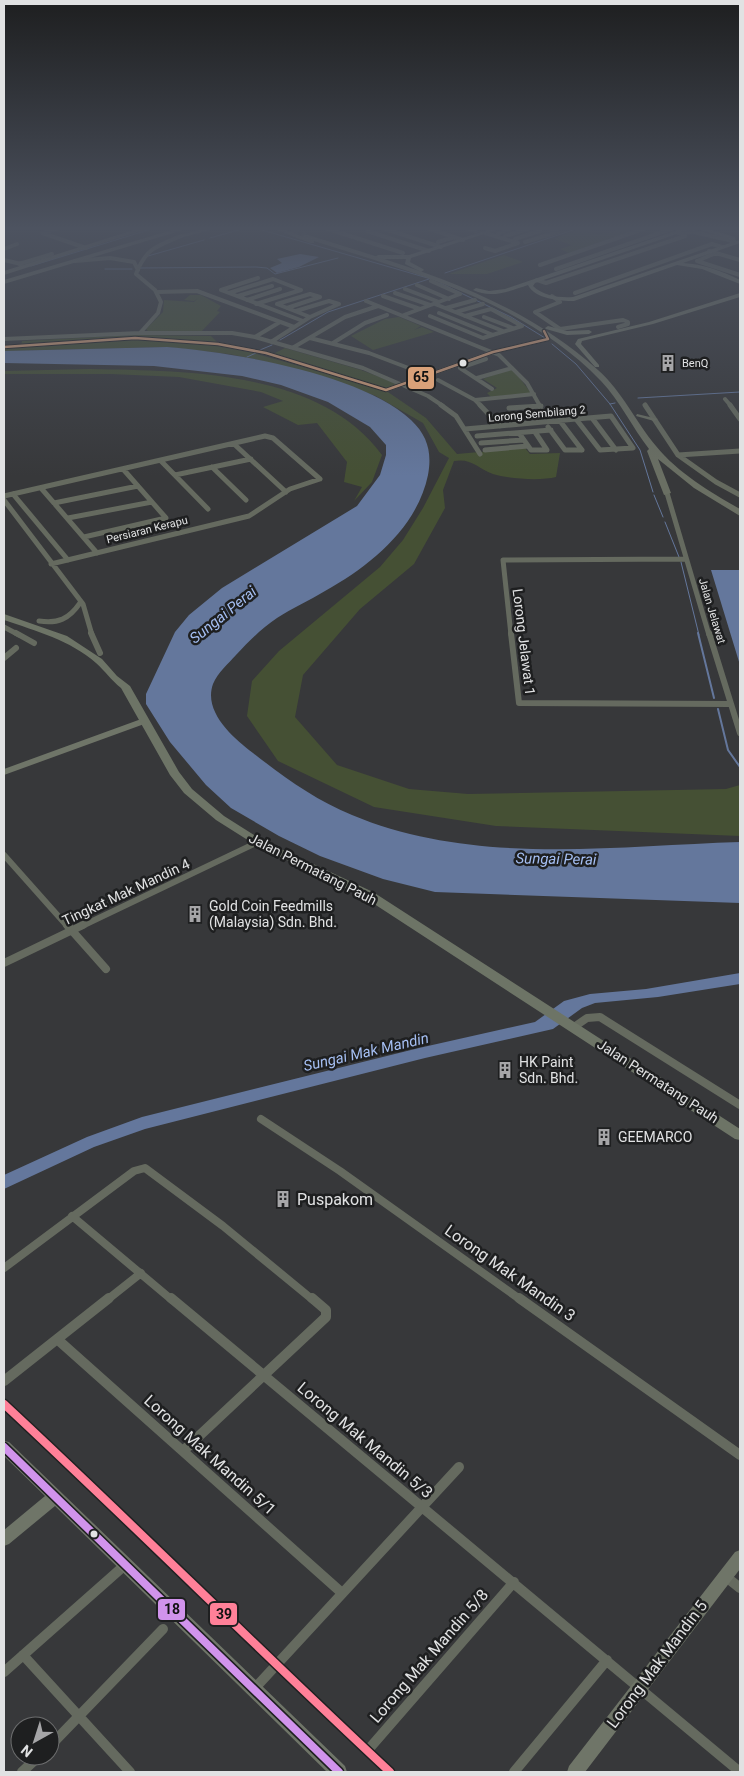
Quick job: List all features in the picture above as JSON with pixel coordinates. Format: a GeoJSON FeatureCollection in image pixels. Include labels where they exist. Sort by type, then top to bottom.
{"type":"FeatureCollection","features":[{"type":"Feature","properties":{"kind":"highway"},"geometry":{"type":"LineString","coordinates":[[509,310],[546,330],[612,389],[642,434],[658,466],[667,493]]}},
{"type":"Feature","properties":{"kind":"highway"},"geometry":{"type":"LineString","coordinates":[[513,310],[546,330],[597,366],[620,390],[670,458],[700,486],[740,514]]}},
{"type":"Feature","properties":{"kind":"highway"},"geometry":{"type":"LineString","coordinates":[[640,416],[654,419]]}},
{"type":"Feature","properties":{"kind":"highway"},"geometry":{"type":"LineString","coordinates":[[642,434],[674,470],[740,508]]}},
{"type":"Feature","properties":{"kind":"highway"},"geometry":{"type":"LineString","coordinates":[[700,486],[705,496],[703,502]]}},
{"type":"Feature","properties":{"kind":"highway"},"geometry":{"type":"LineString","coordinates":[[700,486],[740,504]]}},
{"type":"Feature","properties":{"kind":"main road"},"geometry":{"type":"LineString","coordinates":[[4,612],[39,622],[80,640],[100,653],[114,668],[123,683]]}},
{"type":"Feature","properties":{"kind":"main road","name":"Jalan Permatang Pauh"},"geometry":{"type":"LineString","coordinates":[[4,617],[64,638],[94,656],[114,678],[123,683],[164,758],[188,791],[220,818],[258,842],[354,886],[740,1135]]}},
{"type":"Feature","properties":{"kind":"street"},"geometry":{"type":"LineString","coordinates":[[140,333],[160,310]]}},
{"type":"Feature","properties":{"kind":"street"},"geometry":{"type":"LineString","coordinates":[[249,310],[294,327]]}},
{"type":"Feature","properties":{"kind":"street"},"geometry":{"type":"LineString","coordinates":[[274,310],[303,321]]}},
{"type":"Feature","properties":{"kind":"street"},"geometry":{"type":"LineString","coordinates":[[293,310],[310,317]]}},
{"type":"Feature","properties":{"kind":"street"},"geometry":{"type":"LineString","coordinates":[[271,342],[303,321],[326,310]]}},
{"type":"Feature","properties":{"kind":"street"},"geometry":{"type":"LineString","coordinates":[[294,348],[345,317],[366,310]]}},
{"type":"Feature","properties":{"kind":"street"},"geometry":{"type":"LineString","coordinates":[[389,310],[493,352],[512,368],[534,394],[541,406],[545,420],[565,450],[582,450],[560,421]]}},
{"type":"Feature","properties":{"kind":"street"},"geometry":{"type":"LineString","coordinates":[[404,315],[418,310]]}},
{"type":"Feature","properties":{"kind":"street"},"geometry":{"type":"LineString","coordinates":[[446,310],[430,316],[483,338],[522,326],[495,310]]}},
{"type":"Feature","properties":{"kind":"street"},"geometry":{"type":"LineString","coordinates":[[450,310],[503,332]]}},
{"type":"Feature","properties":{"kind":"street"},"geometry":{"type":"LineString","coordinates":[[456,312],[463,310]]}},
{"type":"Feature","properties":{"kind":"street"},"geometry":{"type":"LineString","coordinates":[[465,316],[485,310]]}},
{"type":"Feature","properties":{"kind":"street"},"geometry":{"type":"LineString","coordinates":[[541,310],[535,312],[560,329],[623,320],[628,322],[628,324],[618,327]]}},
{"type":"Feature","properties":{"kind":"street"},"geometry":{"type":"LineString","coordinates":[[4,347],[135,338],[218,344],[266,353],[386,390],[493,352],[541,342],[548,339],[546,330],[575,333],[618,327],[643,322],[682,310]]}},
{"type":"Feature","properties":{"kind":"street"},"geometry":{"type":"LineString","coordinates":[[675,315],[688,310]]}},
{"type":"Feature","properties":{"kind":"street"},"geometry":{"type":"LineString","coordinates":[[575,333],[571,336],[585,337],[644,325],[691,310]]}},
{"type":"Feature","properties":{"kind":"street"},"geometry":{"type":"LineString","coordinates":[[439,313],[493,335]]}},
{"type":"Feature","properties":{"kind":"street"},"geometry":{"type":"LineString","coordinates":[[333,343],[365,323],[387,315]]}},
{"type":"Feature","properties":{"kind":"street"},"geometry":{"type":"LineString","coordinates":[[484,316],[513,328]]}},
{"type":"Feature","properties":{"kind":"street"},"geometry":{"type":"LineString","coordinates":[[255,337],[280,322]]}},
{"type":"Feature","properties":{"kind":"street"},"geometry":{"type":"LineString","coordinates":[[4,340],[140,333],[232,333],[255,337],[363,368],[402,384],[445,406],[465,429],[480,454]]}},
{"type":"Feature","properties":{"kind":"street"},"geometry":{"type":"LineString","coordinates":[[585,337],[578,344],[597,366]]}},
{"type":"Feature","properties":{"kind":"street"},"geometry":{"type":"LineString","coordinates":[[310,338],[368,352],[427,375]]}},
{"type":"Feature","properties":{"kind":"street"},"geometry":{"type":"LineString","coordinates":[[541,342],[563,345]]}},
{"type":"Feature","properties":{"kind":"street"},"geometry":{"type":"LineString","coordinates":[[266,353],[286,346]]}},
{"type":"Feature","properties":{"kind":"street"},"geometry":{"type":"LineString","coordinates":[[486,359],[460,368],[492,389]]}},
{"type":"Feature","properties":{"kind":"street"},"geometry":{"type":"LineString","coordinates":[[477,378],[512,368]]}},
{"type":"Feature","properties":{"kind":"street"},"geometry":{"type":"LineString","coordinates":[[438,380],[475,400],[500,426]]}},
{"type":"Feature","properties":{"kind":"street"},"geometry":{"type":"LineString","coordinates":[[475,400],[534,394]]}},
{"type":"Feature","properties":{"kind":"street"},"geometry":{"type":"LineString","coordinates":[[725,398],[739,417]]}},
{"type":"Feature","properties":{"kind":"street"},"geometry":{"type":"LineString","coordinates":[[509,408],[541,406]]}},
{"type":"Feature","properties":{"kind":"street"},"geometry":{"type":"LineString","coordinates":[[645,406],[678,455],[716,482],[740,495]]}},
{"type":"Feature","properties":{"kind":"street","name":"Lorong Sembilang 2"},"geometry":{"type":"LineString","coordinates":[[465,429],[545,420],[560,421],[611,416],[633,448],[616,450]]}},
{"type":"Feature","properties":{"kind":"street"},"geometry":{"type":"LineString","coordinates":[[592,418],[616,450]]}},
{"type":"Feature","properties":{"kind":"street"},"geometry":{"type":"LineString","coordinates":[[576,419],[600,450],[616,450]]}},
{"type":"Feature","properties":{"kind":"street"},"geometry":{"type":"LineString","coordinates":[[521,420],[545,420]]}},
{"type":"Feature","properties":{"kind":"street"},"geometry":{"type":"LineString","coordinates":[[477,436],[551,430]]}},
{"type":"Feature","properties":{"kind":"street"},"geometry":{"type":"LineString","coordinates":[[485,450],[547,449],[535,432]]}},
{"type":"Feature","properties":{"kind":"street"},"geometry":{"type":"LineString","coordinates":[[519,433],[530,448]]}},
{"type":"Feature","properties":{"kind":"street","name":"Persiaran Kerapu"},"geometry":{"type":"LineString","coordinates":[[51,564],[248,516],[286,492],[320,479],[271,437],[234,444]]}},
{"type":"Feature","properties":{"kind":"street"},"geometry":{"type":"LineString","coordinates":[[481,443],[524,440]]}},
{"type":"Feature","properties":{"kind":"street"},"geometry":{"type":"LineString","coordinates":[[4,496],[234,444],[286,492]]}},
{"type":"Feature","properties":{"kind":"street"},"geometry":{"type":"LineString","coordinates":[[678,455],[740,451]]}},
{"type":"Feature","properties":{"kind":"street"},"geometry":{"type":"LineString","coordinates":[[175,475],[251,459]]}},
{"type":"Feature","properties":{"kind":"street"},"geometry":{"type":"LineString","coordinates":[[161,461],[208,510]]}},
{"type":"Feature","properties":{"kind":"street"},"geometry":{"type":"LineString","coordinates":[[212,467],[246,500]]}},
{"type":"Feature","properties":{"kind":"street"},"geometry":{"type":"LineString","coordinates":[[84,537],[166,518],[123,469]]}},
{"type":"Feature","properties":{"kind":"street"},"geometry":{"type":"LineString","coordinates":[[54,503],[138,486]]}},
{"type":"Feature","properties":{"kind":"street"},"geometry":{"type":"LineString","coordinates":[[41,488],[97,553]]}},
{"type":"Feature","properties":{"kind":"street"},"geometry":{"type":"LineString","coordinates":[[732,490],[740,490]]}},
{"type":"Feature","properties":{"kind":"street","name":"Jalan Jelawat"},"geometry":{"type":"LineString","coordinates":[[667,493],[677,520],[686,559],[740,733]]}},
{"type":"Feature","properties":{"kind":"street"},"geometry":{"type":"LineString","coordinates":[[13,494],[68,560]]}},
{"type":"Feature","properties":{"kind":"street"},"geometry":{"type":"LineString","coordinates":[[4,500],[83,604],[93,638],[100,653]]}},
{"type":"Feature","properties":{"kind":"street"},"geometry":{"type":"LineString","coordinates":[[68,518],[152,502]]}},
{"type":"Feature","properties":{"kind":"street","name":"Lorong Jelawat 1"},"geometry":{"type":"LineString","coordinates":[[686,559],[503,560],[519,703],[730,704]]}},
{"type":"Feature","properties":{"kind":"street"},"geometry":{"type":"LineString","coordinates":[[39,622],[60,622],[71,616],[80,602]]}},
{"type":"Feature","properties":{"kind":"street"},"geometry":{"type":"LineString","coordinates":[[4,627],[34,643]]}},
{"type":"Feature","properties":{"kind":"street"},"geometry":{"type":"LineString","coordinates":[[4,658],[16,648]]}},
{"type":"Feature","properties":{"kind":"street"},"geometry":{"type":"LineString","coordinates":[[4,772],[144,721]]}},
{"type":"Feature","properties":{"kind":"street","name":"Tingkat Mak Mandin 4"},"geometry":{"type":"LineString","coordinates":[[4,963],[73,932],[258,842]]}},
{"type":"Feature","properties":{"kind":"street"},"geometry":{"type":"LineString","coordinates":[[4,855],[106,968]]}},
{"type":"Feature","properties":{"kind":"street"},"geometry":{"type":"LineString","coordinates":[[569,1024],[587,1018],[600,1017],[740,1105]]}},
{"type":"Feature","properties":{"kind":"street","name":"Lorong Mak Mandin 3"},"geometry":{"type":"LineString","coordinates":[[261,1119],[340,1171],[740,1455]]}},
{"type":"Feature","properties":{"kind":"street"},"geometry":{"type":"LineString","coordinates":[[4,1268],[134,1171],[145,1168],[223,1226],[326,1310],[326,1317],[265,1377],[183,1451]]}},
{"type":"Feature","properties":{"kind":"street","name":"Lorong Mak Mandin 5/3"},"geometry":{"type":"LineString","coordinates":[[72,1216],[740,1772]]}},
{"type":"Feature","properties":{"kind":"street"},"geometry":{"type":"LineString","coordinates":[[4,1381],[141,1273]]}},
{"type":"Feature","properties":{"kind":"street","name":"Lorong Mak Mandin 5/1"},"geometry":{"type":"LineString","coordinates":[[57,1339],[342,1593]]}},
{"type":"Feature","properties":{"kind":"street"},"geometry":{"type":"LineString","coordinates":[[4,1404],[121,1513],[276,1665],[390,1772]]}},
{"type":"Feature","properties":{"kind":"street"},"geometry":{"type":"LineString","coordinates":[[4,1447],[339,1772]]}},
{"type":"Feature","properties":{"kind":"street"},"geometry":{"type":"LineString","coordinates":[[254,1689],[458,1466]]}},
{"type":"Feature","properties":{"kind":"street"},"geometry":{"type":"LineString","coordinates":[[4,1539],[55,1497]]}},
{"type":"Feature","properties":{"kind":"street","name":"Lorong Mak Mandin 5"},"geometry":{"type":"LineString","coordinates":[[575,1772],[740,1557]]}},
{"type":"Feature","properties":{"kind":"street"},"geometry":{"type":"LineString","coordinates":[[4,1672],[125,1564]]}},
{"type":"Feature","properties":{"kind":"street"},"geometry":{"type":"LineString","coordinates":[[725,1576],[740,1588]]}},
{"type":"Feature","properties":{"kind":"street","name":"Lorong Mak Mandin 5/8"},"geometry":{"type":"LineString","coordinates":[[368,1750],[514,1582]]}},
{"type":"Feature","properties":{"kind":"street"},"geometry":{"type":"LineString","coordinates":[[60,1736],[163,1629]]}},
{"type":"Feature","properties":{"kind":"street"},"geometry":{"type":"LineString","coordinates":[[22,1656],[130,1772]]}},
{"type":"Feature","properties":{"kind":"street"},"geometry":{"type":"LineString","coordinates":[[514,1772],[607,1660]]}},
{"type":"Feature","properties":{"kind":"green space"},"geometry":{"type":"Polygon","coordinates":[[[163,310],[218,310],[220,312],[200,333],[149,332],[146,329],[163,310]]]}},
{"type":"Feature","properties":{"kind":"green space"},"geometry":{"type":"Polygon","coordinates":[[[399,317],[421,326],[414,330],[422,327],[434,332],[373,350],[351,336],[385,319],[399,317]]]}},
{"type":"Feature","properties":{"kind":"green space"},"geometry":{"type":"Polygon","coordinates":[[[135,335],[211,336],[218,343],[385,390],[426,418],[457,454],[525,448],[530,454],[560,453],[556,477],[542,479],[499,476],[487,472],[470,462],[454,461],[443,490],[445,508],[414,564],[360,609],[303,675],[295,717],[337,765],[409,789],[468,794],[726,789],[740,785],[740,836],[496,826],[374,807],[278,761],[247,716],[252,681],[279,651],[380,567],[403,540],[423,508],[449,458],[439,452],[423,423],[376,396],[317,375],[263,361],[229,354],[167,347],[4,351],[4,348],[21,347],[22,341],[135,335]]]}},
{"type":"Feature","properties":{"kind":"green space"},"geometry":{"type":"Polygon","coordinates":[[[285,348],[361,370],[398,384],[386,389],[273,354],[285,348]]]}},
{"type":"Feature","properties":{"kind":"green space"},"geometry":{"type":"Polygon","coordinates":[[[512,368],[531,393],[491,397],[487,393],[497,388],[483,379],[512,368]]]}},
{"type":"Feature","properties":{"kind":"green space"},"geometry":{"type":"Polygon","coordinates":[[[90,369],[167,371],[208,375],[249,381],[288,391],[324,406],[356,427],[382,455],[372,482],[354,501],[362,487],[344,482],[347,462],[317,423],[298,425],[263,407],[283,401],[261,392],[179,377],[111,374],[4,374],[4,371],[90,369]]]}},
{"type":"Feature","properties":{"kind":"water","name":"Sungai Perai"},"geometry":{"type":"Polygon","coordinates":[[[167,347],[260,360],[330,378],[361,390],[389,404],[411,420],[425,439],[429,452],[428,475],[422,494],[414,512],[389,544],[359,570],[271,622],[250,640],[223,668],[213,684],[212,704],[222,723],[237,740],[288,779],[338,809],[398,831],[446,841],[494,847],[543,849],[593,849],[740,842],[740,903],[435,892],[383,879],[320,856],[279,836],[231,808],[206,785],[170,742],[146,704],[146,694],[175,632],[189,615],[222,588],[357,506],[380,475],[386,455],[386,445],[370,427],[328,402],[281,385],[242,376],[154,366],[4,363],[4,351],[167,347]]]}},
{"type":"Feature","properties":{"kind":"water"},"geometry":{"type":"Polygon","coordinates":[[[711,570],[740,570],[740,665],[711,570]]]}},
{"type":"Feature","properties":{"kind":"water"},"geometry":{"type":"Polygon","coordinates":[[[740,973],[740,984],[658,997],[595,1003],[582,1008],[553,1029],[425,1058],[145,1129],[94,1147],[4,1189],[4,1175],[87,1137],[142,1117],[419,1048],[535,1022],[564,1001],[590,994],[646,989],[740,973]]]}},
{"type":"Feature","properties":{"kind":"waterway"},"geometry":{"type":"LineString","coordinates":[[280,340],[334,310]]}},
{"type":"Feature","properties":{"kind":"waterway"},"geometry":{"type":"LineString","coordinates":[[496,310],[545,338]]}},
{"type":"Feature","properties":{"kind":"waterway"},"geometry":{"type":"LineString","coordinates":[[552,344],[576,364],[610,404]]}},
{"type":"Feature","properties":{"kind":"waterway"},"geometry":{"type":"LineString","coordinates":[[260,350],[272,345]]}},
{"type":"Feature","properties":{"kind":"waterway"},"geometry":{"type":"LineString","coordinates":[[247,357],[256,353]]}},
{"type":"Feature","properties":{"kind":"waterway"},"geometry":{"type":"LineString","coordinates":[[638,398],[740,392]]}},
{"type":"Feature","properties":{"kind":"waterway"},"geometry":{"type":"LineString","coordinates":[[610,404],[615,403]]}},
{"type":"Feature","properties":{"kind":"waterway"},"geometry":{"type":"LineString","coordinates":[[610,404],[640,450],[653,492]]}},
{"type":"Feature","properties":{"kind":"waterway"},"geometry":{"type":"LineString","coordinates":[[654,495],[663,517]]}},
{"type":"Feature","properties":{"kind":"waterway"},"geometry":{"type":"LineString","coordinates":[[665,522],[679,557]]}},
{"type":"Feature","properties":{"kind":"waterway"},"geometry":{"type":"LineString","coordinates":[[681,562],[699,635]]}},
{"type":"Feature","properties":{"kind":"waterway"},"geometry":{"type":"LineString","coordinates":[[698,633],[714,698]]}},
{"type":"Feature","properties":{"kind":"waterway"},"geometry":{"type":"LineString","coordinates":[[718,709],[728,750],[740,767]]}},
{"type":"Feature","properties":{"kind":"transit line","name":"65"},"geometry":{"type":"LineString","coordinates":[[4,347],[135,338],[218,344],[266,353],[386,390],[493,352],[548,339],[544,331]]}},
{"type":"Feature","properties":{"kind":"transit line","name":"39"},"geometry":{"type":"LineString","coordinates":[[4,1404],[121,1513],[275,1665],[390,1772]]}},
{"type":"Feature","properties":{"kind":"transit line","name":"18"},"geometry":{"type":"LineString","coordinates":[[4,1447],[339,1772]]}},
{"type":"Feature","properties":{"kind":"place","name":"BenQ"},"geometry":{"type":"Point","coordinates":[668,363]}},
{"type":"Feature","properties":{"kind":"place","name":"Gold Coin Feedmills (Malaysia) Sdn. Bhd."},"geometry":{"type":"Point","coordinates":[195,914]}},
{"type":"Feature","properties":{"kind":"place","name":"HK Paint Sdn. Bhd."},"geometry":{"type":"Point","coordinates":[505,1070]}},
{"type":"Feature","properties":{"kind":"place","name":"GEEMARCO"},"geometry":{"type":"Point","coordinates":[604,1137]}},
{"type":"Feature","properties":{"kind":"place","name":"Puspakom"},"geometry":{"type":"Point","coordinates":[283,1199]}},
{"type":"Feature","properties":{"kind":"water label","name":"Sungai Mak Mandin"},"geometry":{"type":"Point","coordinates":[366,1052]}}]}
